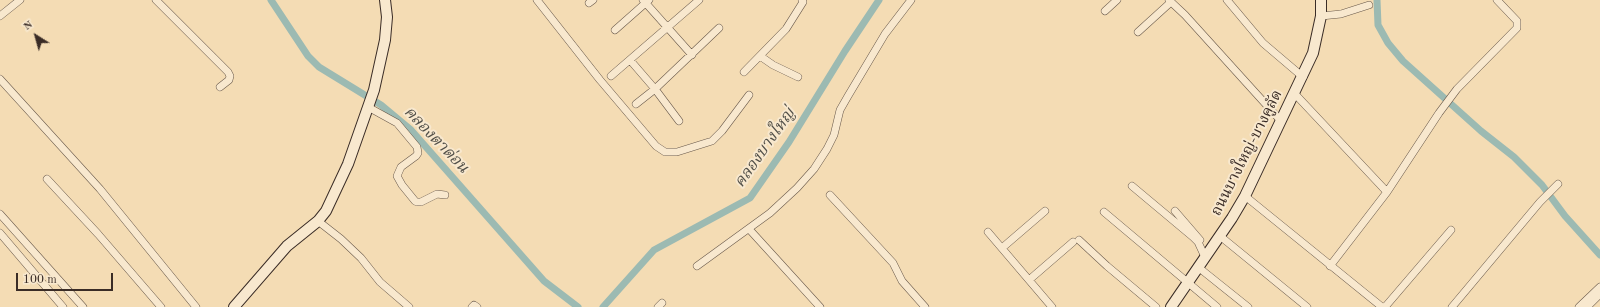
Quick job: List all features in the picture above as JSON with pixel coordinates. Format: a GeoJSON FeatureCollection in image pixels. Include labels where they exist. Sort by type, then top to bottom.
{"type":"FeatureCollection","features":[{"type":"Feature","properties":{"kind":"street"},"geometry":{"type":"LineString","coordinates":[[0,16],[20,0]]}},
{"type":"Feature","properties":{"kind":"street"},"geometry":{"type":"LineString","coordinates":[[156,0],[228,72],[230,76],[229,80],[220,87]]}},
{"type":"Feature","properties":{"kind":"street"},"geometry":{"type":"LineString","coordinates":[[234,307],[287,246],[318,221],[326,211],[348,164],[374,90],[385,40],[387,16],[385,0]]}},
{"type":"Feature","properties":{"kind":"street"},"geometry":{"type":"LineString","coordinates":[[537,0],[600,80],[656,146],[665,152],[677,152],[712,141],[722,131],[749,95]]}},
{"type":"Feature","properties":{"kind":"street"},"geometry":{"type":"LineString","coordinates":[[611,76],[699,0]]}},
{"type":"Feature","properties":{"kind":"street"},"geometry":{"type":"LineString","coordinates":[[744,72],[786,29],[803,2],[802,0]]}},
{"type":"Feature","properties":{"kind":"street"},"geometry":{"type":"LineString","coordinates":[[697,266],[770,213],[792,193],[814,169],[834,135],[840,110],[848,96],[885,34],[911,0]]}},
{"type":"Feature","properties":{"kind":"street"},"geometry":{"type":"LineString","coordinates":[[1105,11],[1117,0]]}},
{"type":"Feature","properties":{"kind":"street"},"geometry":{"type":"LineString","coordinates":[[1227,0],[1263,43],[1303,77]]}},
{"type":"Feature","properties":{"kind":"street","name":"ถนนบางใหญ่-บางคูลัด"},"geometry":{"type":"LineString","coordinates":[[1171,307],[1220,236],[1245,196],[1295,94],[1313,53],[1321,16],[1321,0]]}},
{"type":"Feature","properties":{"kind":"street"},"geometry":{"type":"LineString","coordinates":[[1330,266],[1387,192],[1439,113],[1457,89],[1517,28],[1517,21],[1497,0]]}},
{"type":"Feature","properties":{"kind":"street"},"geometry":{"type":"LineString","coordinates":[[616,30],[646,1],[692,55]]}},
{"type":"Feature","properties":{"kind":"street"},"geometry":{"type":"LineString","coordinates":[[1138,32],[1170,1],[1185,15],[1281,121]]}},
{"type":"Feature","properties":{"kind":"street"},"geometry":{"type":"LineString","coordinates":[[1321,16],[1341,14],[1369,6]]}},
{"type":"Feature","properties":{"kind":"street"},"geometry":{"type":"LineString","coordinates":[[636,104],[655,89],[719,28]]}},
{"type":"Feature","properties":{"kind":"street"},"geometry":{"type":"LineString","coordinates":[[760,56],[773,65],[798,77]]}},
{"type":"Feature","properties":{"kind":"street"},"geometry":{"type":"LineString","coordinates":[[630,60],[655,89],[679,121]]}},
{"type":"Feature","properties":{"kind":"street"},"geometry":{"type":"LineString","coordinates":[[0,79],[100,189],[196,307]]}},
{"type":"Feature","properties":{"kind":"street"},"geometry":{"type":"LineString","coordinates":[[1295,94],[1387,192]]}},
{"type":"Feature","properties":{"kind":"street"},"geometry":{"type":"LineString","coordinates":[[369,105],[397,123],[417,147],[418,153],[416,156],[401,167],[398,176],[402,185],[417,202],[421,202],[437,194],[445,195]]}},
{"type":"Feature","properties":{"kind":"street"},"geometry":{"type":"LineString","coordinates":[[47,179],[98,234],[161,307]]}},
{"type":"Feature","properties":{"kind":"street"},"geometry":{"type":"LineString","coordinates":[[1132,186],[1193,237],[1201,248],[1205,257]]}},
{"type":"Feature","properties":{"kind":"street"},"geometry":{"type":"LineString","coordinates":[[1452,307],[1545,196],[1556,186]]}},
{"type":"Feature","properties":{"kind":"street"},"geometry":{"type":"LineString","coordinates":[[830,195],[893,263],[902,281],[925,307]]}},
{"type":"Feature","properties":{"kind":"street"},"geometry":{"type":"LineString","coordinates":[[1245,196],[1330,266],[1383,307],[1451,230]]}},
{"type":"Feature","properties":{"kind":"street"},"geometry":{"type":"LineString","coordinates":[[1002,248],[1045,211]]}},
{"type":"Feature","properties":{"kind":"street"},"geometry":{"type":"LineString","coordinates":[[1176,211],[1199,237],[1201,248]]}},
{"type":"Feature","properties":{"kind":"street"},"geometry":{"type":"LineString","coordinates":[[1104,212],[1217,307]]}},
{"type":"Feature","properties":{"kind":"street"},"geometry":{"type":"LineString","coordinates":[[0,214],[83,307]]}},
{"type":"Feature","properties":{"kind":"street"},"geometry":{"type":"LineString","coordinates":[[318,221],[341,239],[361,258],[380,282],[410,307]]}},
{"type":"Feature","properties":{"kind":"street"},"geometry":{"type":"LineString","coordinates":[[750,229],[820,307]]}},
{"type":"Feature","properties":{"kind":"street"},"geometry":{"type":"LineString","coordinates":[[988,232],[1052,307]]}},
{"type":"Feature","properties":{"kind":"street"},"geometry":{"type":"LineString","coordinates":[[0,233],[63,307]]}},
{"type":"Feature","properties":{"kind":"street"},"geometry":{"type":"LineString","coordinates":[[1220,236],[1308,307]]}},
{"type":"Feature","properties":{"kind":"street"},"geometry":{"type":"LineString","coordinates":[[1029,280],[1076,241],[1156,307]]}},
{"type":"Feature","properties":{"kind":"street"},"geometry":{"type":"LineString","coordinates":[[1198,268],[1248,307]]}},
{"type":"Feature","properties":{"kind":"street"},"geometry":{"type":"LineString","coordinates":[[1579,307],[1600,287]]}},
{"type":"Feature","properties":{"kind":"street"},"geometry":{"type":"LineString","coordinates":[[1587,307],[1600,294]]}},
{"type":"Feature","properties":{"kind":"street"},"geometry":{"type":"LineString","coordinates":[[472,307],[474,305],[477,307]]}},
{"type":"Feature","properties":{"kind":"waterway","name":"คลองตาด่อน"},"geometry":{"type":"LineString","coordinates":[[271,0],[308,56],[319,67],[381,105],[411,130],[544,281],[578,307]]}},
{"type":"Feature","properties":{"kind":"waterway","name":"คลองบางใหญ่"},"geometry":{"type":"LineString","coordinates":[[603,307],[654,250],[750,198],[789,142],[845,51],[879,0]]}},
{"type":"Feature","properties":{"kind":"waterway"},"geometry":{"type":"LineString","coordinates":[[1377,0],[1378,25],[1388,43],[1403,61],[1481,131],[1514,157],[1542,185],[1565,216],[1600,255]]}}]}
